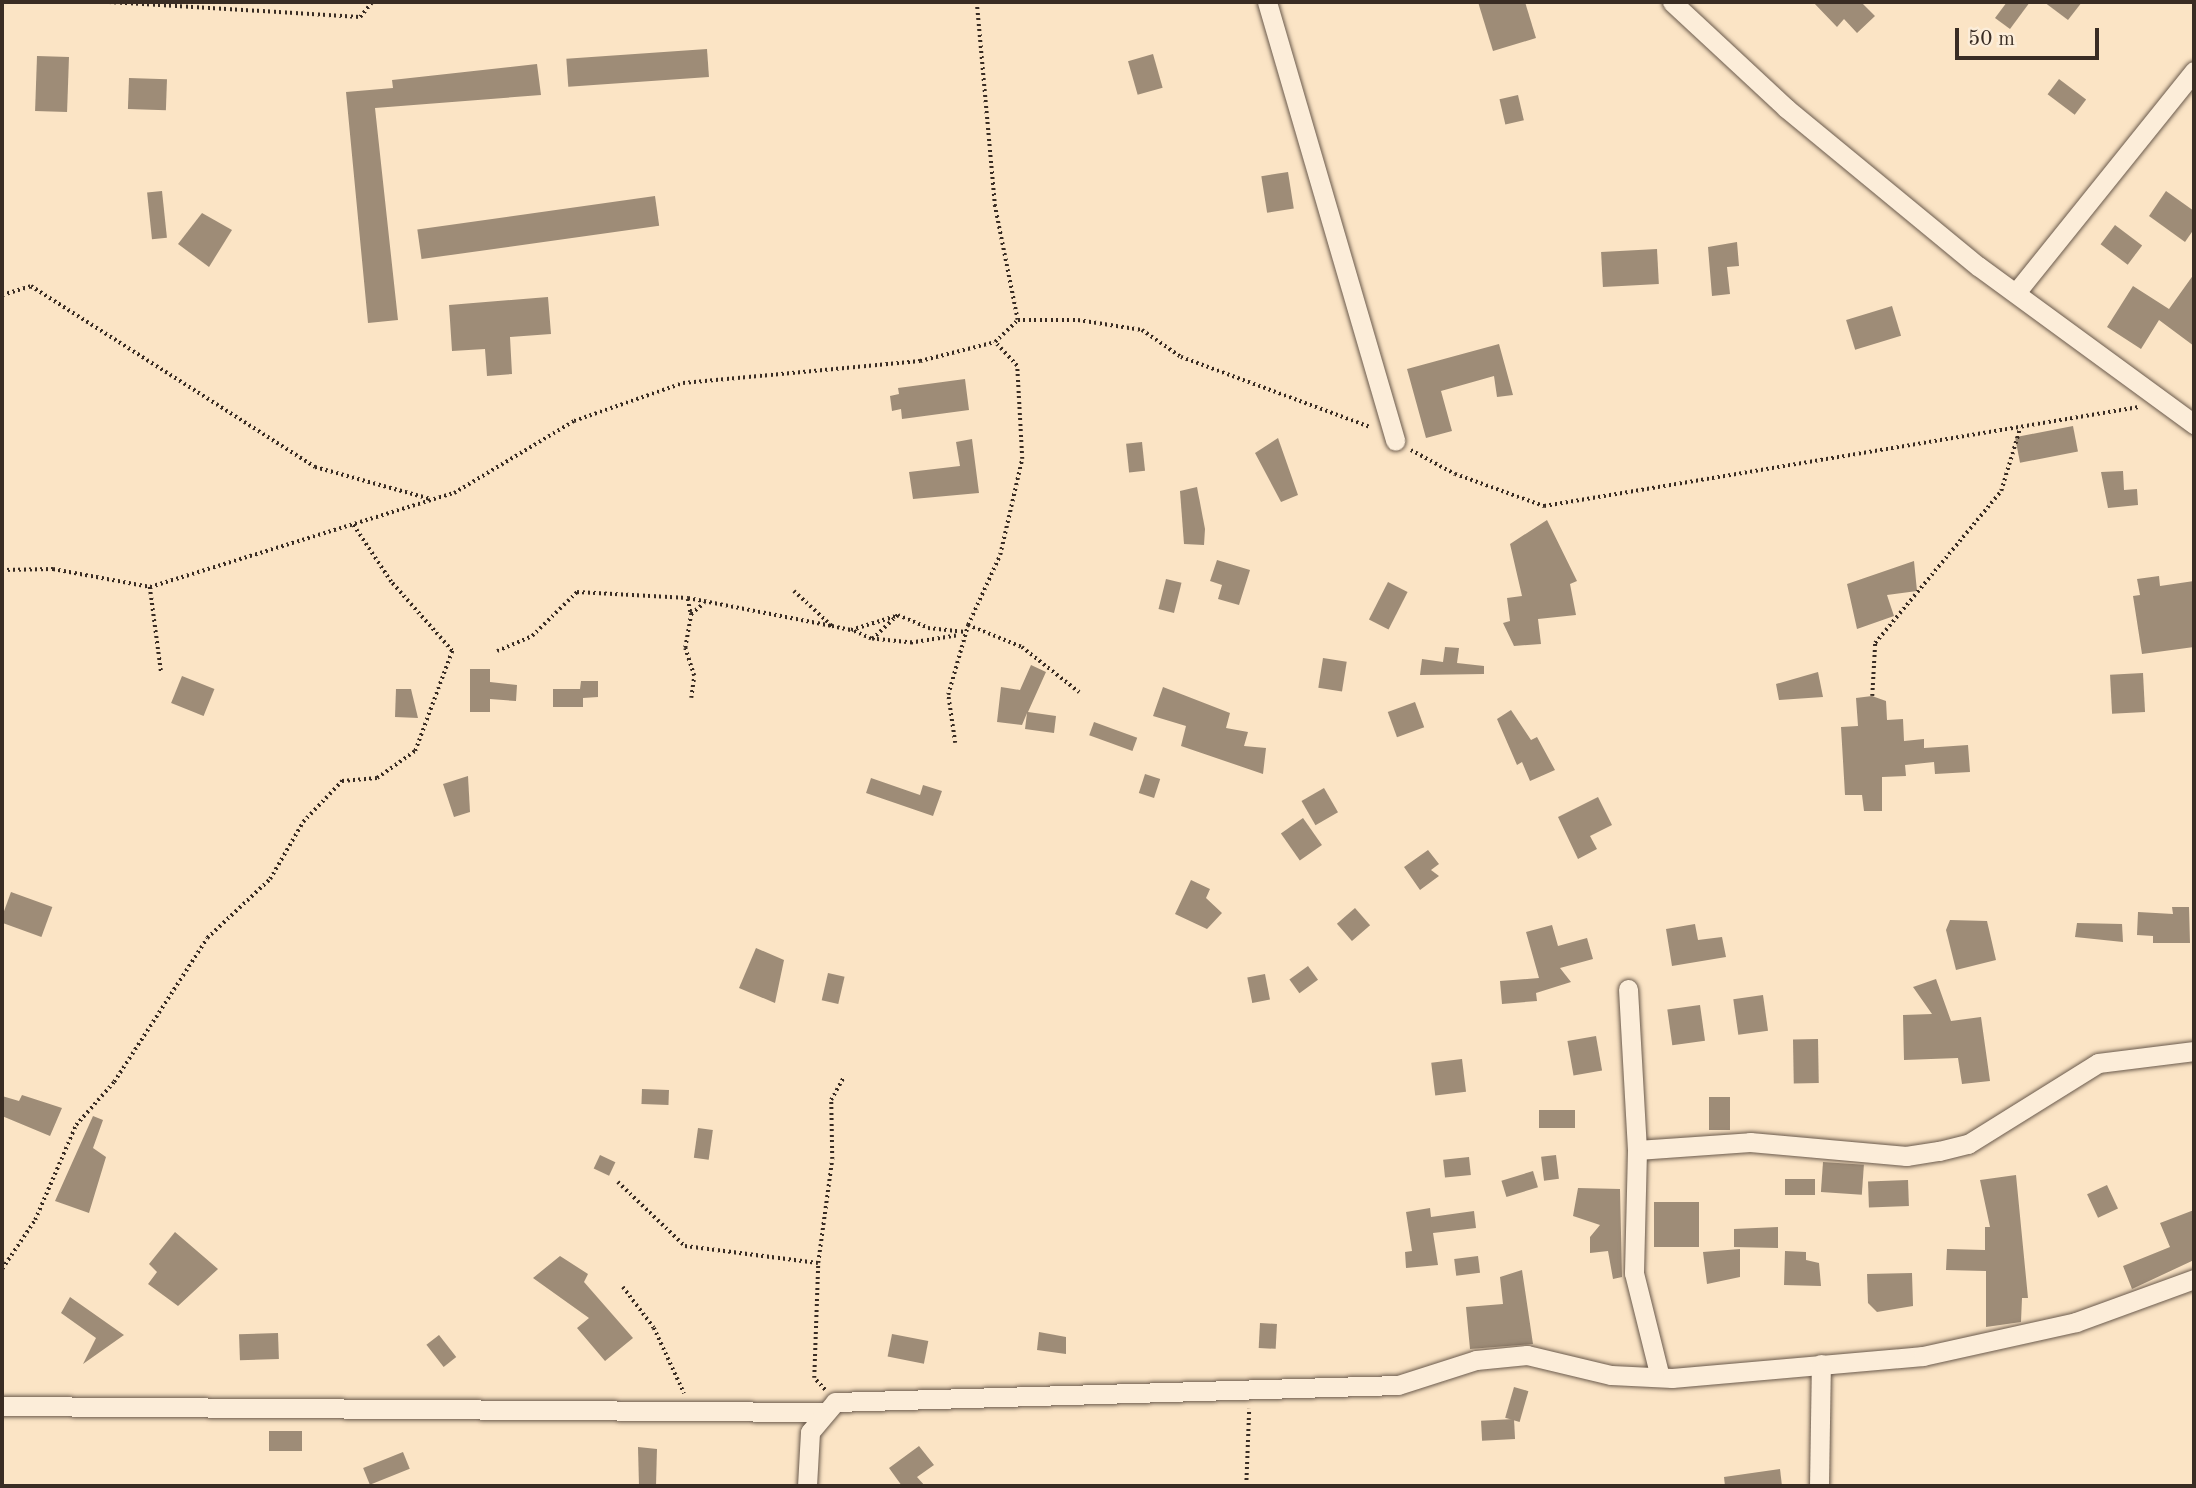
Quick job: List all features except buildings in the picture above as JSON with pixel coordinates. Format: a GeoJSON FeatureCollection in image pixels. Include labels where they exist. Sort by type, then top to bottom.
{"type":"FeatureCollection","features":[{"type":"Feature","properties":{"kind":"street"},"geometry":{"type":"LineString","coordinates":[[1267,2],[1395,441]]}},
{"type":"Feature","properties":{"kind":"street"},"geometry":{"type":"LineString","coordinates":[[1672,2],[1786,108],[1978,266],[2018,290],[2194,424]]}},
{"type":"Feature","properties":{"kind":"street"},"geometry":{"type":"LineString","coordinates":[[2018,290],[2194,71]]}},
{"type":"Feature","properties":{"kind":"street"},"geometry":{"type":"LineString","coordinates":[[1628,989],[1637,1150],[1634,1273],[1660,1377]]}},
{"type":"Feature","properties":{"kind":"street"},"geometry":{"type":"LineString","coordinates":[[1637,1150],[1749,1142],[1894,1156],[1939,1151],[1968,1144],[2098,1063],[2194,1051]]}},
{"type":"Feature","properties":{"kind":"street"},"geometry":{"type":"LineString","coordinates":[[2,1406],[692,1411],[829,1407],[1361,1388],[1527,1355],[1611,1375],[1660,1377],[1923,1356],[2076,1322],[2194,1279]]}},
{"type":"Feature","properties":{"kind":"street"},"geometry":{"type":"LineString","coordinates":[[1819,1486],[1821,1364]]}},
{"type":"Feature","properties":{"kind":"street"},"geometry":{"type":"LineString","coordinates":[[807,1486],[810,1432],[829,1407]]}},
{"type":"Feature","properties":{"kind":"path"},"geometry":{"type":"LineString","coordinates":[[109,2],[360,17],[372,2]]}},
{"type":"Feature","properties":{"kind":"path"},"geometry":{"type":"LineString","coordinates":[[977,2],[995,205],[1018,320]]}},
{"type":"Feature","properties":{"kind":"path"},"geometry":{"type":"LineString","coordinates":[[2,295],[31,286],[315,467],[432,499]]}},
{"type":"Feature","properties":{"kind":"path"},"geometry":{"type":"LineString","coordinates":[[2,570],[53,569],[149,586],[432,499],[574,421],[682,383],[920,361],[995,342],[1018,320],[1078,320],[1142,330],[1181,358],[1279,390],[1395,441],[1455,474],[1544,506],[2165,402]]}},
{"type":"Feature","properties":{"kind":"path"},"geometry":{"type":"LineString","coordinates":[[955,743],[948,695],[968,625],[1000,555],[1022,459],[1017,366],[995,342]]}},
{"type":"Feature","properties":{"kind":"path"},"geometry":{"type":"LineString","coordinates":[[1872,696],[1875,643],[2001,491],[2020,428]]}},
{"type":"Feature","properties":{"kind":"path"},"geometry":{"type":"LineString","coordinates":[[2,1269],[35,1220],[76,1125],[114,1082],[207,938],[270,879],[303,822],[342,781],[377,778],[415,751],[452,652],[391,582],[353,525]]}},
{"type":"Feature","properties":{"kind":"path"},"geometry":{"type":"LineString","coordinates":[[149,586],[161,671]]}},
{"type":"Feature","properties":{"kind":"path"},"geometry":{"type":"LineString","coordinates":[[794,591],[832,626]]}},
{"type":"Feature","properties":{"kind":"path"},"geometry":{"type":"LineString","coordinates":[[497,650],[532,636],[570,594],[688,598],[832,626],[872,639],[912,643],[956,636]]}},
{"type":"Feature","properties":{"kind":"path"},"geometry":{"type":"LineString","coordinates":[[688,598],[691,614],[685,648],[694,676],[691,698]]}},
{"type":"Feature","properties":{"kind":"path"},"geometry":{"type":"LineString","coordinates":[[691,614],[704,603]]}},
{"type":"Feature","properties":{"kind":"path"},"geometry":{"type":"LineString","coordinates":[[851,631],[898,615],[928,628],[966,632]]}},
{"type":"Feature","properties":{"kind":"path"},"geometry":{"type":"LineString","coordinates":[[872,639],[898,615]]}},
{"type":"Feature","properties":{"kind":"path"},"geometry":{"type":"LineString","coordinates":[[968,625],[1022,647],[1079,692]]}},
{"type":"Feature","properties":{"kind":"path"},"geometry":{"type":"LineString","coordinates":[[829,1407],[814,1378],[818,1263],[832,1159],[831,1100],[844,1077]]}},
{"type":"Feature","properties":{"kind":"path"},"geometry":{"type":"LineString","coordinates":[[618,1182],[685,1246],[818,1263]]}},
{"type":"Feature","properties":{"kind":"path"},"geometry":{"type":"LineString","coordinates":[[623,1287],[654,1328],[692,1411]]}},
{"type":"Feature","properties":{"kind":"path"},"geometry":{"type":"LineString","coordinates":[[1246,1486],[1245,1422],[1256,1400]]}}]}
